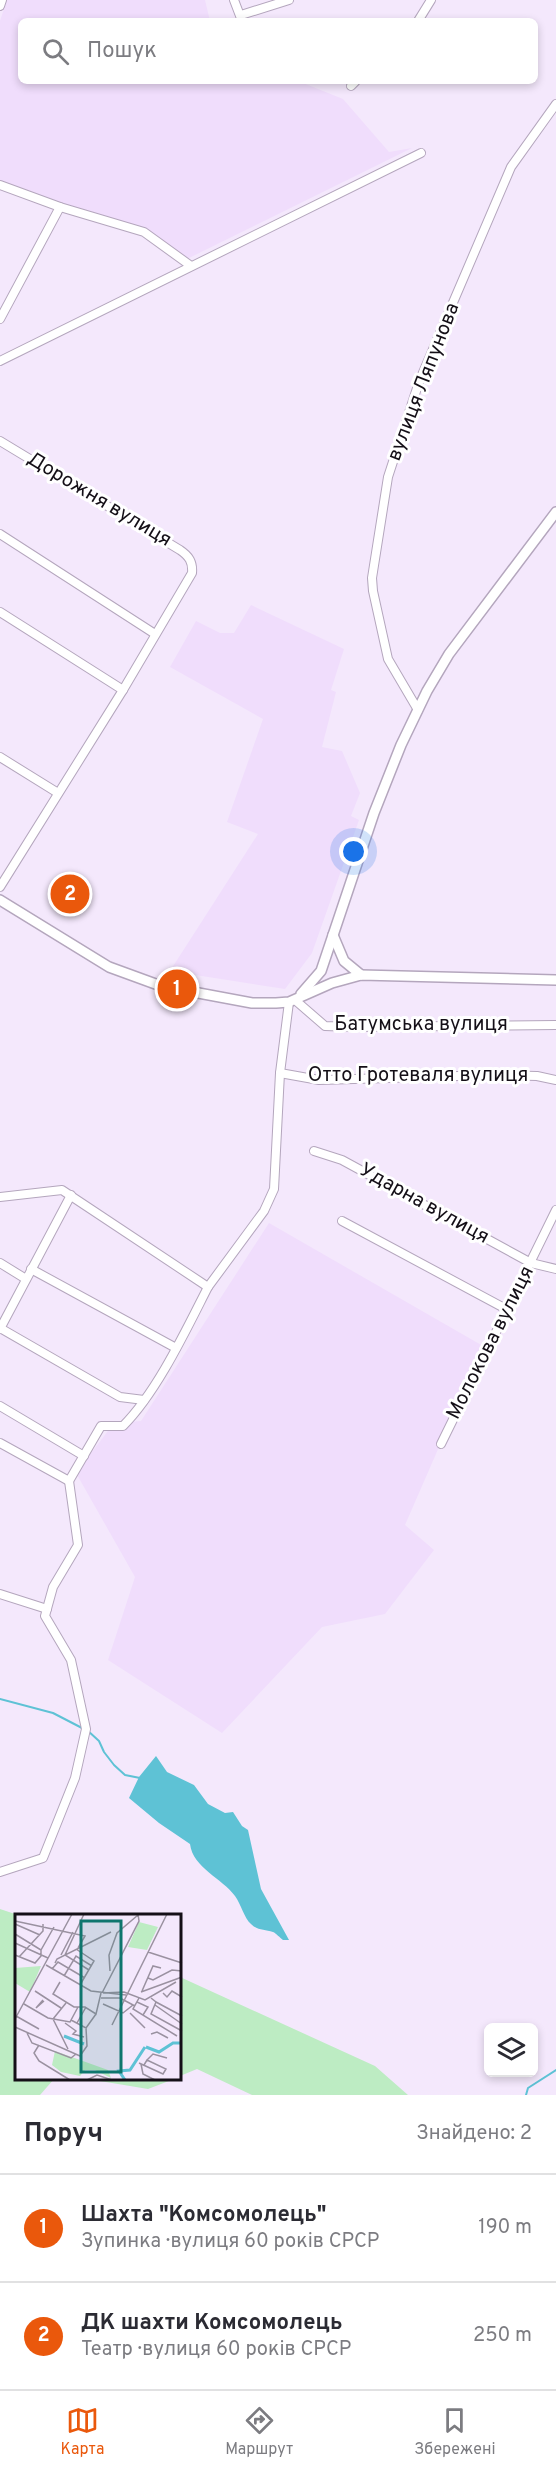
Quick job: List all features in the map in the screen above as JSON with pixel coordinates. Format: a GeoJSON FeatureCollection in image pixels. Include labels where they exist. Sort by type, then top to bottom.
{"type":"FeatureCollection","features":[{"type":"Feature","properties":{"kind":"street"},"geometry":{"type":"LineString","coordinates":[[0,6],[2,0]]}},
{"type":"Feature","properties":{"kind":"street"},"geometry":{"type":"LineString","coordinates":[[234,0],[242,18],[289,0]]}},
{"type":"Feature","properties":{"kind":"street"},"geometry":{"type":"LineString","coordinates":[[420,18],[431,0]]}},
{"type":"Feature","properties":{"kind":"street","name":"вулиця Ляпунова"},"geometry":{"type":"LineString","coordinates":[[418,710],[388,659],[373,591],[372,578],[388,477],[419,382],[508,173],[556,104]]}},
{"type":"Feature","properties":{"kind":"street"},"geometry":{"type":"LineString","coordinates":[[0,361],[421,153]]}},
{"type":"Feature","properties":{"kind":"street"},"geometry":{"type":"LineString","coordinates":[[0,185],[59,210],[144,232],[192,266]]}},
{"type":"Feature","properties":{"kind":"street"},"geometry":{"type":"LineString","coordinates":[[0,319],[59,210]]}},
{"type":"Feature","properties":{"kind":"street","name":"Дорожня вулиця"},"geometry":{"type":"LineString","coordinates":[[0,441],[180,549],[190,559],[193,565],[192,573],[155,634]]}},
{"type":"Feature","properties":{"kind":"street"},"geometry":{"type":"LineString","coordinates":[[0,1872],[43,1858],[75,1778],[86,1729],[71,1660],[45,1616],[53,1587],[78,1545],[69,1481],[101,1426],[123,1426],[135,1414],[176,1348],[208,1287],[264,1211],[274,1189],[280,1073],[292,1001],[312,983],[321,971],[374,813],[401,745],[418,710],[449,654],[556,512]]}},
{"type":"Feature","properties":{"kind":"street"},"geometry":{"type":"LineString","coordinates":[[0,534],[155,634],[123,690],[0,887]]}},
{"type":"Feature","properties":{"kind":"street"},"geometry":{"type":"LineString","coordinates":[[0,612],[123,690]]}},
{"type":"Feature","properties":{"kind":"street"},"geometry":{"type":"LineString","coordinates":[[0,757],[58,793]]}},
{"type":"Feature","properties":{"kind":"street"},"geometry":{"type":"LineString","coordinates":[[0,900],[109,967],[142,981],[252,1003],[292,1001],[333,983],[361,975],[556,980]]}},
{"type":"Feature","properties":{"kind":"street"},"geometry":{"type":"LineString","coordinates":[[333,934],[344,961],[361,975]]}},
{"type":"Feature","properties":{"kind":"street","name":"Батумська вулиця"},"geometry":{"type":"LineString","coordinates":[[292,1001],[325,1026],[556,1025]]}},
{"type":"Feature","properties":{"kind":"street","name":"Отто Гротеваля вулиця"},"geometry":{"type":"LineString","coordinates":[[280,1073],[319,1080],[494,1075],[537,1076],[556,1080]]}},
{"type":"Feature","properties":{"kind":"street","name":"Ударна вулиця"},"geometry":{"type":"LineString","coordinates":[[314,1151],[342,1160],[531,1263],[556,1269]]}},
{"type":"Feature","properties":{"kind":"street"},"geometry":{"type":"LineString","coordinates":[[0,1197],[62,1190],[208,1287]]}},
{"type":"Feature","properties":{"kind":"street"},"geometry":{"type":"LineString","coordinates":[[70,1195],[0,1329],[120,1397],[144,1400]]}},
{"type":"Feature","properties":{"kind":"street","name":"Молокова вулиця"},"geometry":{"type":"LineString","coordinates":[[441,1444],[556,1210]]}},
{"type":"Feature","properties":{"kind":"street"},"geometry":{"type":"LineString","coordinates":[[342,1221],[508,1310]]}},
{"type":"Feature","properties":{"kind":"street"},"geometry":{"type":"LineString","coordinates":[[0,1263],[26,1279]]}},
{"type":"Feature","properties":{"kind":"street"},"geometry":{"type":"LineString","coordinates":[[31,1269],[176,1348]]}},
{"type":"Feature","properties":{"kind":"street"},"geometry":{"type":"LineString","coordinates":[[0,1406],[84,1456]]}},
{"type":"Feature","properties":{"kind":"street"},"geometry":{"type":"LineString","coordinates":[[0,1443],[69,1481]]}},
{"type":"Feature","properties":{"kind":"street"},"geometry":{"type":"LineString","coordinates":[[0,1594],[47,1609]]}},
{"type":"Feature","properties":{"kind":"shaded area"},"geometry":{"type":"Polygon","coordinates":[[[7,0],[205,0],[209,18],[18,18],[18,84],[306,84],[343,99],[389,152],[412,148],[187,259],[147,234],[0,188],[0,21],[7,0]]]}},
{"type":"Feature","properties":{"kind":"shaded area"},"geometry":{"type":"Polygon","coordinates":[[[251,605],[344,649],[331,690],[336,692],[322,747],[342,751],[360,793],[351,816],[359,820],[312,953],[285,989],[170,971],[258,834],[227,822],[263,719],[170,667],[196,621],[220,633],[234,633],[251,605]]]}},
{"type":"Feature","properties":{"kind":"shaded area"},"geometry":{"type":"Polygon","coordinates":[[[269,1223],[483,1346],[405,1525],[434,1550],[385,1614],[322,1627],[222,1733],[108,1660],[135,1577],[76,1473],[114,1423],[141,1421],[269,1223]]]}},
{"type":"Feature","properties":{"kind":"green space"},"geometry":{"type":"Polygon","coordinates":[[[0,1909],[15,1914],[15,2080],[53,2080],[40,2095],[0,2095],[0,1909]]]}},
{"type":"Feature","properties":{"kind":"green space"},"geometry":{"type":"Polygon","coordinates":[[[182,1978],[375,2066],[408,2095],[252,2095],[197,2069],[182,2075],[182,1978]]]}},
{"type":"Feature","properties":{"kind":"green space"},"geometry":{"type":"Polygon","coordinates":[[[94,2080],[171,2080],[148,2089],[94,2080]]]}},
{"type":"Feature","properties":{"kind":"water"},"geometry":{"type":"Polygon","coordinates":[[[156,1756],[167,1772],[194,1785],[208,1804],[225,1813],[233,1812],[242,1826],[248,1830],[261,1889],[289,1940],[283,1940],[274,1933],[251,1924],[235,1896],[196,1860],[190,1844],[159,1823],[129,1798],[139,1777],[156,1756]]]}},
{"type":"Feature","properties":{"kind":"waterway"},"geometry":{"type":"LineString","coordinates":[[0,1699],[53,1713],[82,1728]]}},
{"type":"Feature","properties":{"kind":"waterway"},"geometry":{"type":"LineString","coordinates":[[87,1730],[99,1741],[104,1752],[125,1775],[140,1778]]}},
{"type":"Feature","properties":{"kind":"waterway"},"geometry":{"type":"LineString","coordinates":[[526,2095],[528,2088],[556,2070]]}},
{"type":"Feature","properties":{"kind":"place","name":"ДК шахти Комсомолець"},"geometry":{"type":"Point","coordinates":[70,894]}},
{"type":"Feature","properties":{"kind":"place","name":"Шахта \"Комсомолець\""},"geometry":{"type":"Point","coordinates":[177,989]}}]}
